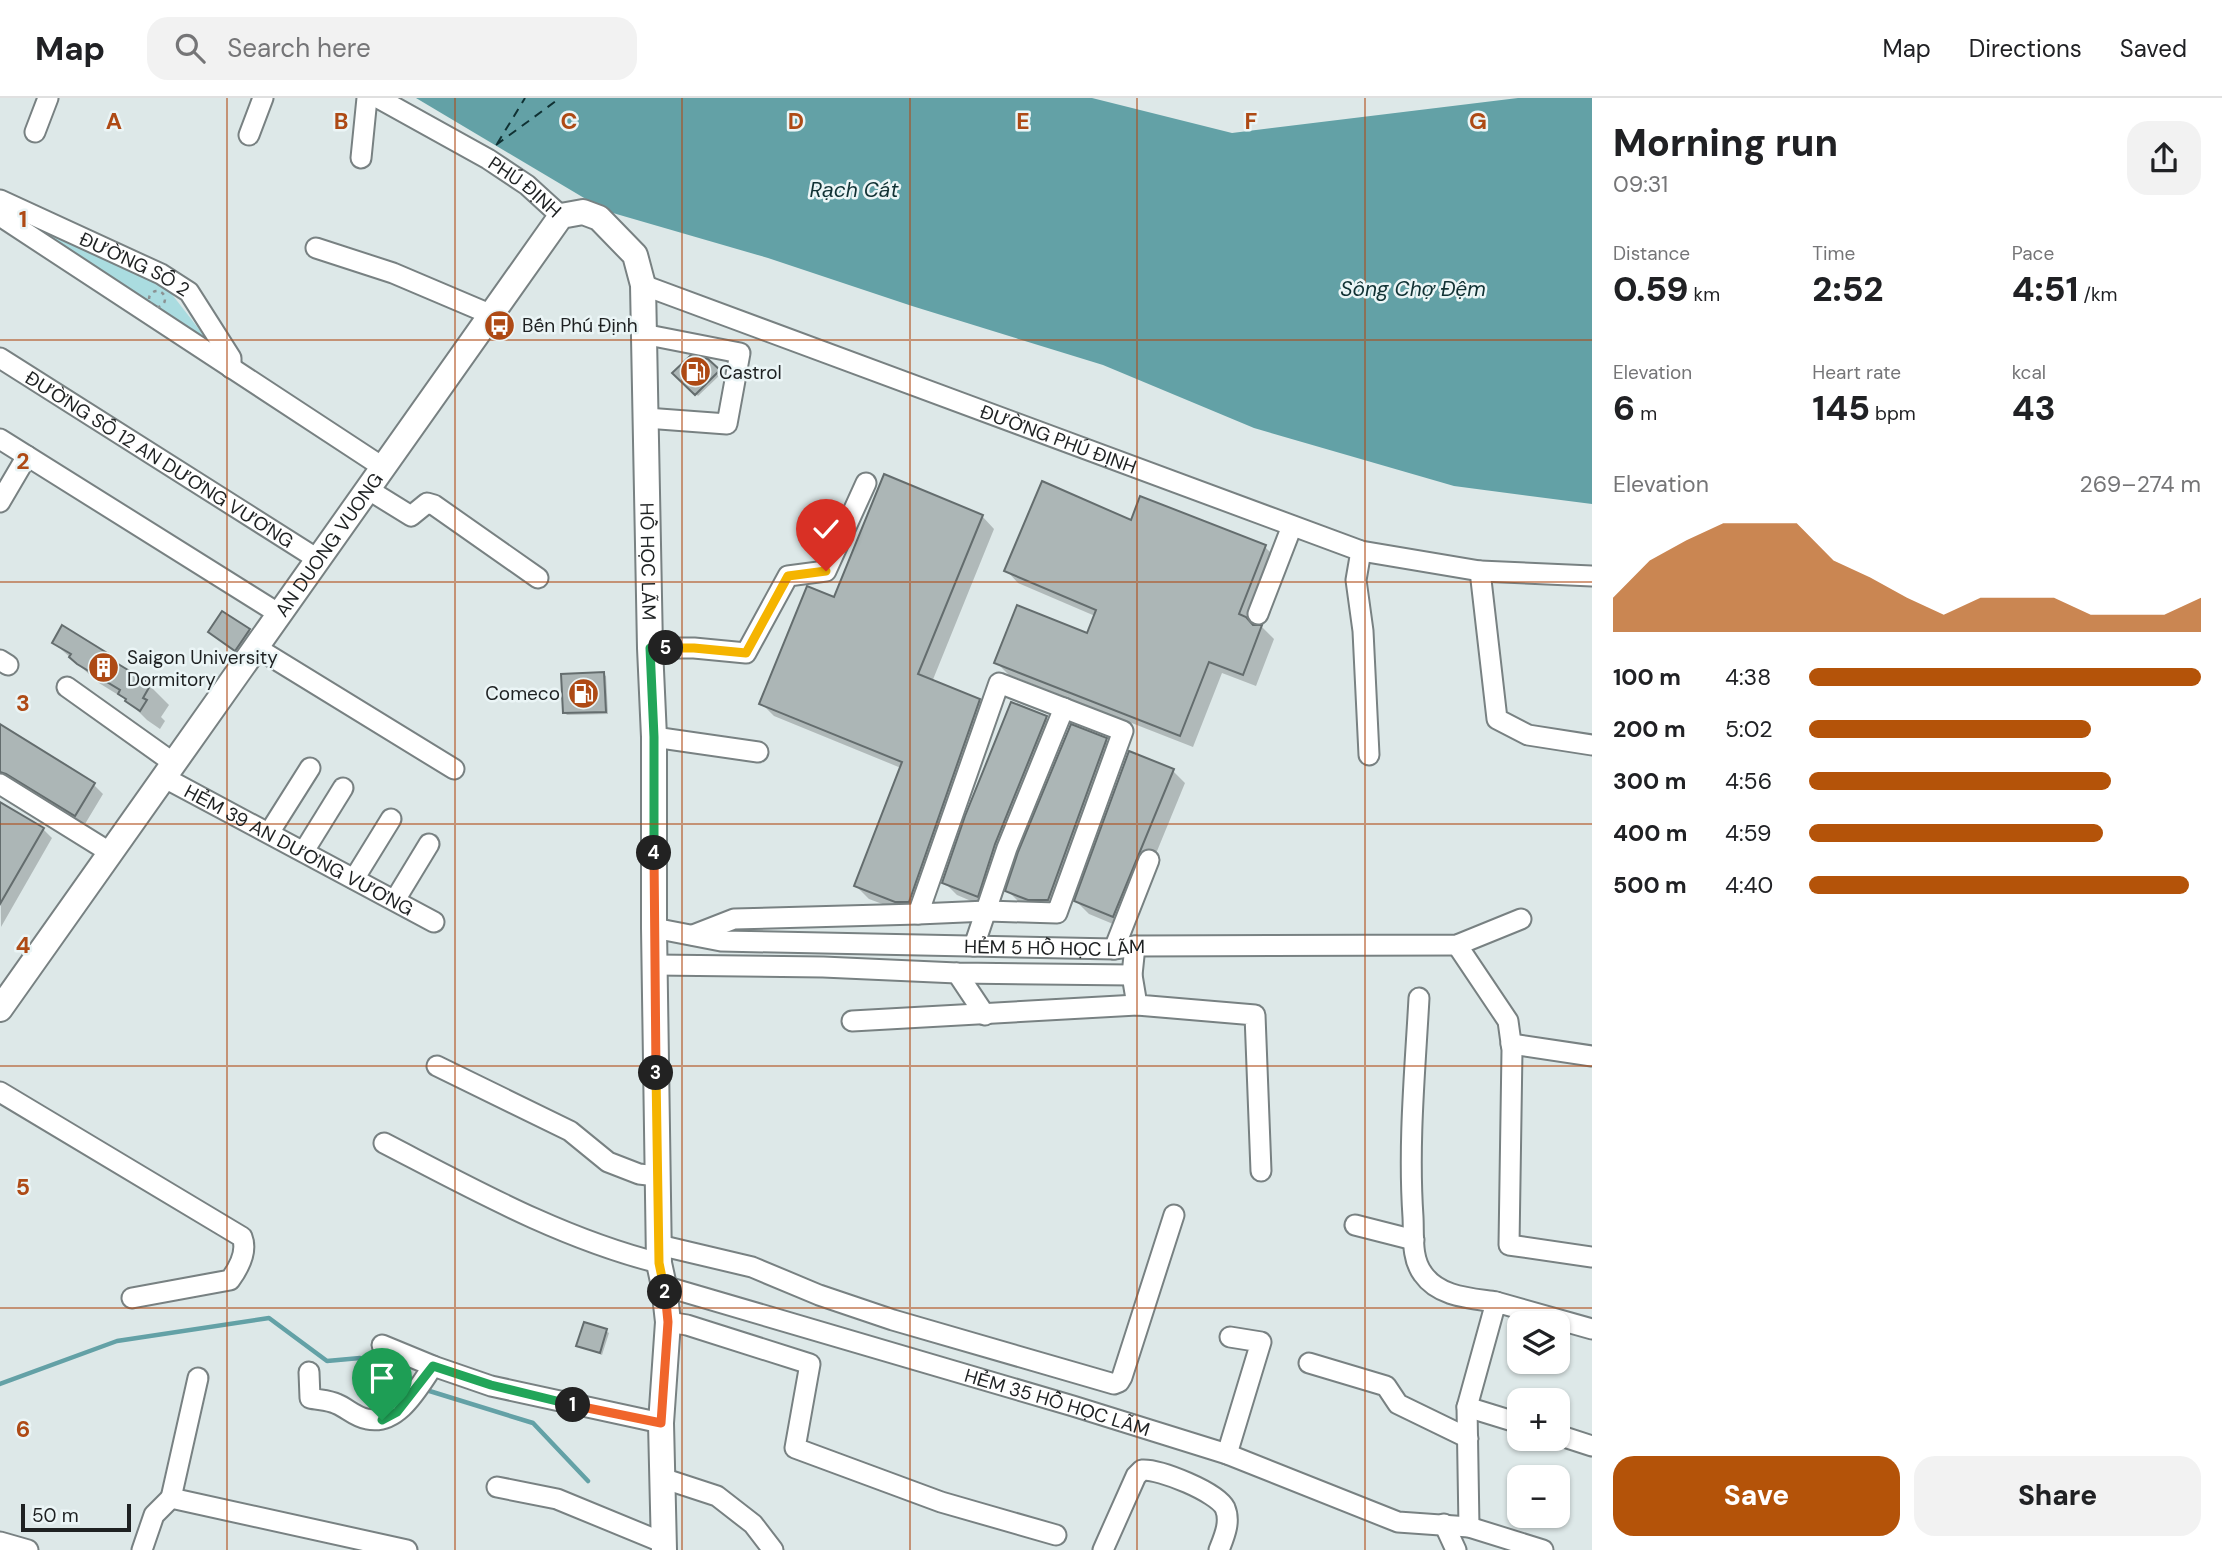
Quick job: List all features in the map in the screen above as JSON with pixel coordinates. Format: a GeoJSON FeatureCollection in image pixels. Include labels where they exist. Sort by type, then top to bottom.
{"type":"FeatureCollection","features":[{"type":"Feature","properties":{"kind":"main road","name":"PHÚ ĐỊNH"},"geometry":{"type":"LineString","coordinates":[[561,216],[583,212],[599,218],[635,255],[643,285]]}},
{"type":"Feature","properties":{"kind":"main road","name":"AN DUONG VUONG"},"geometry":{"type":"LineString","coordinates":[[0,1009],[561,216]]}},
{"type":"Feature","properties":{"kind":"main road","name":"HỒ HỌC LÃM"},"geometry":{"type":"LineString","coordinates":[[643,285],[654,737],[657,1176],[661,1265],[668,1322],[661,1423],[664,1547]]}},
{"type":"Feature","properties":{"kind":"street"},"geometry":{"type":"LineString","coordinates":[[35,132],[48,98]]}},
{"type":"Feature","properties":{"kind":"street"},"geometry":{"type":"LineString","coordinates":[[249,135],[263,98]]}},
{"type":"Feature","properties":{"kind":"street"},"geometry":{"type":"LineString","coordinates":[[361,158],[367,98]]}},
{"type":"Feature","properties":{"kind":"street","name":"PHÚ ĐỊNH"},"geometry":{"type":"LineString","coordinates":[[378,98],[492,152],[561,216]]}},
{"type":"Feature","properties":{"kind":"street","name":"ĐƯỜNG SỐ 2"},"geometry":{"type":"LineString","coordinates":[[0,200],[161,274],[189,292],[231,358],[231,368]]}},
{"type":"Feature","properties":{"kind":"street","name":"ĐƯỜNG SỐ 2"},"geometry":{"type":"LineString","coordinates":[[0,216],[384,468]]}},
{"type":"Feature","properties":{"kind":"street"},"geometry":{"type":"LineString","coordinates":[[316,248],[393,273],[492,314]]}},
{"type":"Feature","properties":{"kind":"street","name":"ĐƯỜNG PHÚ ĐỊNH"},"geometry":{"type":"LineString","coordinates":[[643,285],[1361,551],[1480,571],[1592,576]]}},
{"type":"Feature","properties":{"kind":"street"},"geometry":{"type":"LineString","coordinates":[[643,334],[740,354],[727,424],[646,418]]}},
{"type":"Feature","properties":{"kind":"street","name":"ĐƯỜNG SỐ 12 AN DƯƠNG VƯƠNG"},"geometry":{"type":"LineString","coordinates":[[0,358],[319,560]]}},
{"type":"Feature","properties":{"kind":"street"},"geometry":{"type":"LineString","coordinates":[[0,439],[281,614]]}},
{"type":"Feature","properties":{"kind":"street"},"geometry":{"type":"LineString","coordinates":[[0,502],[27,456]]}},
{"type":"Feature","properties":{"kind":"street"},"geometry":{"type":"LineString","coordinates":[[650,648],[694,648],[746,653],[788,576],[826,571],[866,483]]}},
{"type":"Feature","properties":{"kind":"street"},"geometry":{"type":"LineString","coordinates":[[369,490],[411,516],[427,503],[434,505],[538,578]]}},
{"type":"Feature","properties":{"kind":"street"},"geometry":{"type":"LineString","coordinates":[[1258,614],[1292,526]]}},
{"type":"Feature","properties":{"kind":"street"},"geometry":{"type":"LineString","coordinates":[[1361,551],[1356,580],[1363,631],[1369,755]]}},
{"type":"Feature","properties":{"kind":"street"},"geometry":{"type":"LineString","coordinates":[[1480,571],[1497,719],[1528,736],[1592,745]]}},
{"type":"Feature","properties":{"kind":"street"},"geometry":{"type":"LineString","coordinates":[[257,648],[454,769]]}},
{"type":"Feature","properties":{"kind":"street"},"geometry":{"type":"LineString","coordinates":[[693,935],[734,919],[918,914],[986,911],[1057,913],[1123,731],[999,683],[918,914]]}},
{"type":"Feature","properties":{"kind":"street","name":"HẺM 39 AN DƯƠNG VƯƠNG"},"geometry":{"type":"LineString","coordinates":[[67,687],[170,771],[269,834],[434,922]]}},
{"type":"Feature","properties":{"kind":"street"},"geometry":{"type":"LineString","coordinates":[[974,946],[1007,848],[1064,708]]}},
{"type":"Feature","properties":{"kind":"street"},"geometry":{"type":"LineString","coordinates":[[654,737],[758,752]]}},
{"type":"Feature","properties":{"kind":"street"},"geometry":{"type":"LineString","coordinates":[[269,834],[310,768]]}},
{"type":"Feature","properties":{"kind":"street"},"geometry":{"type":"LineString","coordinates":[[0,785],[111,853]]}},
{"type":"Feature","properties":{"kind":"street"},"geometry":{"type":"LineString","coordinates":[[304,852],[343,788]]}},
{"type":"Feature","properties":{"kind":"street"},"geometry":{"type":"LineString","coordinates":[[354,879],[391,819]]}},
{"type":"Feature","properties":{"kind":"street"},"geometry":{"type":"LineString","coordinates":[[395,900],[429,844]]}},
{"type":"Feature","properties":{"kind":"street"},"geometry":{"type":"LineString","coordinates":[[1114,949],[1149,860]]}},
{"type":"Feature","properties":{"kind":"street"},"geometry":{"type":"LineString","coordinates":[[1521,919],[1457,944],[1508,1021],[1511,1044],[1509,1245],[1592,1257]]}},
{"type":"Feature","properties":{"kind":"street","name":"HẺM 5 HỒ HỌC LÃM"},"geometry":{"type":"LineString","coordinates":[[654,928],[720,941],[1114,949],[1135,946],[1457,944]]}},
{"type":"Feature","properties":{"kind":"street"},"geometry":{"type":"LineString","coordinates":[[1135,946],[1132,975],[1137,1005]]}},
{"type":"Feature","properties":{"kind":"street"},"geometry":{"type":"LineString","coordinates":[[655,965],[1132,975]]}},
{"type":"Feature","properties":{"kind":"street"},"geometry":{"type":"LineString","coordinates":[[957,973],[985,1015]]}},
{"type":"Feature","properties":{"kind":"street"},"geometry":{"type":"LineString","coordinates":[[1419,998],[1409,1163],[1415,1258],[1422,1273],[1438,1288],[1458,1296],[1496,1302],[1592,1329]]}},
{"type":"Feature","properties":{"kind":"street"},"geometry":{"type":"LineString","coordinates":[[852,1021],[1137,1005],[1255,1015],[1261,1171]]}},
{"type":"Feature","properties":{"kind":"street"},"geometry":{"type":"LineString","coordinates":[[1511,1044],[1592,1056]]}},
{"type":"Feature","properties":{"kind":"street"},"geometry":{"type":"LineString","coordinates":[[438,1066],[570,1131],[608,1162],[639,1174],[657,1176]]}},
{"type":"Feature","properties":{"kind":"street"},"geometry":{"type":"LineString","coordinates":[[0,1092],[242,1237],[245,1244],[244,1254],[230,1280],[132,1298]]}},
{"type":"Feature","properties":{"kind":"street"},"geometry":{"type":"LineString","coordinates":[[384,1143],[524,1216],[608,1249],[661,1265],[738,1263],[893,1320],[1114,1384],[1122,1377],[1174,1215]]}},
{"type":"Feature","properties":{"kind":"street"},"geometry":{"type":"LineString","coordinates":[[1355,1225],[1414,1240]]}},
{"type":"Feature","properties":{"kind":"street","name":"HẺM 35 HỒ HỌC LÃM"},"geometry":{"type":"LineString","coordinates":[[661,1265],[1073,1406],[1227,1454],[1398,1521],[1469,1527],[1544,1550]]}},
{"type":"Feature","properties":{"kind":"street"},"geometry":{"type":"LineString","coordinates":[[1469,1527],[1467,1407],[1496,1302]]}},
{"type":"Feature","properties":{"kind":"street"},"geometry":{"type":"LineString","coordinates":[[668,1322],[687,1325],[810,1364],[795,1448],[941,1502],[1056,1535]]}},
{"type":"Feature","properties":{"kind":"street"},"geometry":{"type":"LineString","coordinates":[[1227,1454],[1261,1342],[1230,1337]]}},
{"type":"Feature","properties":{"kind":"street"},"geometry":{"type":"LineString","coordinates":[[382,1345],[433,1366],[503,1388],[661,1423]]}},
{"type":"Feature","properties":{"kind":"street"},"geometry":{"type":"LineString","coordinates":[[1309,1363],[1386,1386],[1398,1404],[1468,1438]]}},
{"type":"Feature","properties":{"kind":"street"},"geometry":{"type":"LineString","coordinates":[[309,1372],[310,1398],[338,1404],[367,1419],[382,1420],[397,1412],[433,1366]]}},
{"type":"Feature","properties":{"kind":"street"},"geometry":{"type":"LineString","coordinates":[[142,1550],[154,1515],[171,1499],[198,1378]]}},
{"type":"Feature","properties":{"kind":"street"},"geometry":{"type":"LineString","coordinates":[[1467,1407],[1507,1419]]}},
{"type":"Feature","properties":{"kind":"street"},"geometry":{"type":"LineString","coordinates":[[1570,1440],[1592,1446]]}},
{"type":"Feature","properties":{"kind":"street"},"geometry":{"type":"LineString","coordinates":[[1103,1550],[1136,1476],[1142,1470],[1162,1472],[1222,1503],[1228,1522],[1222,1542]]}},
{"type":"Feature","properties":{"kind":"street"},"geometry":{"type":"LineString","coordinates":[[662,1478],[717,1496],[752,1524],[774,1550]]}},
{"type":"Feature","properties":{"kind":"street"},"geometry":{"type":"LineString","coordinates":[[497,1487],[557,1499],[664,1547]]}},
{"type":"Feature","properties":{"kind":"street"},"geometry":{"type":"LineString","coordinates":[[171,1499],[340,1543],[407,1550]]}},
{"type":"Feature","properties":{"kind":"street"},"geometry":{"type":"LineString","coordinates":[[1444,1524],[1457,1550]]}},
{"type":"Feature","properties":{"kind":"shaded area"},"geometry":{"type":"Polygon","coordinates":[[[40,229],[167,288],[209,342],[37,230],[40,229]]]}},
{"type":"Feature","properties":{"kind":"water","name":"Sông Chợ Đệm"},"geometry":{"type":"Polygon","coordinates":[[[416,98],[1092,98],[1232,133],[1518,98],[1592,98],[1592,504],[1454,486],[1254,428],[1103,365],[768,258],[606,211],[416,98]]]}},
{"type":"Feature","properties":{"kind":"building","name":"Castrol"},"geometry":{"type":"Polygon","coordinates":[[[690,356],[708,359],[720,370],[695,395],[672,373],[690,356]]]}},
{"type":"Feature","properties":{"kind":"building"},"geometry":{"type":"Polygon","coordinates":[[[884,474],[983,515],[918,674],[980,699],[909,902],[895,902],[854,886],[902,762],[759,704],[807,586],[834,597],[884,474]]]}},
{"type":"Feature","properties":{"kind":"building"},"geometry":{"type":"Polygon","coordinates":[[[1042,481],[1131,520],[1140,496],[1266,545],[1239,614],[1253,625],[1262,625],[1243,675],[1209,662],[1180,736],[994,663],[1017,605],[1087,633],[1096,610],[1004,571],[1042,481]]]}},
{"type":"Feature","properties":{"kind":"building"},"geometry":{"type":"Polygon","coordinates":[[[222,611],[250,629],[235,651],[208,632],[222,611]]]}},
{"type":"Feature","properties":{"kind":"building","name":"Saigon University Dormitory"},"geometry":{"type":"Polygon","coordinates":[[[62,625],[151,684],[143,698],[147,700],[140,711],[118,694],[120,690],[77,664],[69,657],[71,654],[52,643],[62,625]]]}},
{"type":"Feature","properties":{"kind":"building","name":"Comeco"},"geometry":{"type":"Polygon","coordinates":[[[604,672],[606,712],[563,713],[561,674],[604,672]]]}},
{"type":"Feature","properties":{"kind":"building"},"geometry":{"type":"Polygon","coordinates":[[[1011,702],[1047,716],[995,844],[978,897],[942,883],[965,816],[1011,702]]]}},
{"type":"Feature","properties":{"kind":"building"},"geometry":{"type":"Polygon","coordinates":[[[0,724],[95,783],[75,816],[0,772],[0,724]]]}},
{"type":"Feature","properties":{"kind":"building"},"geometry":{"type":"Polygon","coordinates":[[[1071,724],[1107,738],[1048,900],[1028,900],[1005,891],[1018,852],[1071,724]]]}},
{"type":"Feature","properties":{"kind":"building"},"geometry":{"type":"Polygon","coordinates":[[[1129,751],[1174,769],[1113,917],[1074,901],[1129,751]]]}},
{"type":"Feature","properties":{"kind":"building"},"geometry":{"type":"Polygon","coordinates":[[[0,802],[44,828],[0,904],[0,802]]]}},
{"type":"Feature","properties":{"kind":"building"},"geometry":{"type":"Polygon","coordinates":[[[584,1322],[607,1329],[600,1353],[576,1346],[584,1322]]]}},
{"type":"Feature","properties":{"kind":"waterway"},"geometry":{"type":"LineString","coordinates":[[0,1384],[117,1341],[269,1318],[327,1361],[360,1358],[415,1385]]}},
{"type":"Feature","properties":{"kind":"waterway"},"geometry":{"type":"LineString","coordinates":[[423,1389],[533,1423],[588,1481]]}},
{"type":"Feature","properties":{"kind":"ferry route"},"geometry":{"type":"LineString","coordinates":[[497,144],[525,98]]}},
{"type":"Feature","properties":{"kind":"ferry route"},"geometry":{"type":"LineString","coordinates":[[496,145],[560,98]]}},
{"type":"Feature","properties":{"kind":"place","name":"Bến Phú Định"},"geometry":{"type":"Point","coordinates":[499,325]}},
{"type":"Feature","properties":{"kind":"place","name":"Castrol"},"geometry":{"type":"Point","coordinates":[696,372]}},
{"type":"Feature","properties":{"kind":"place","name":"Saigon University Dormitory"},"geometry":{"type":"Point","coordinates":[104,668]}},
{"type":"Feature","properties":{"kind":"place","name":"Comeco"},"geometry":{"type":"Point","coordinates":[583,693]}},
{"type":"Feature","properties":{"kind":"route"},"geometry":{"type":"LineString","coordinates":[[382,1420],[397,1412],[433,1366],[491,1385],[575,1406],[661,1423],[668,1322],[659,1263],[654,737],[650,648],[694,648],[746,653],[788,576],[826,571]]}},
{"type":"Feature","properties":{"kind":"water label","name":"Rạch Cát"},"geometry":{"type":"Point","coordinates":[854,190]}}]}
